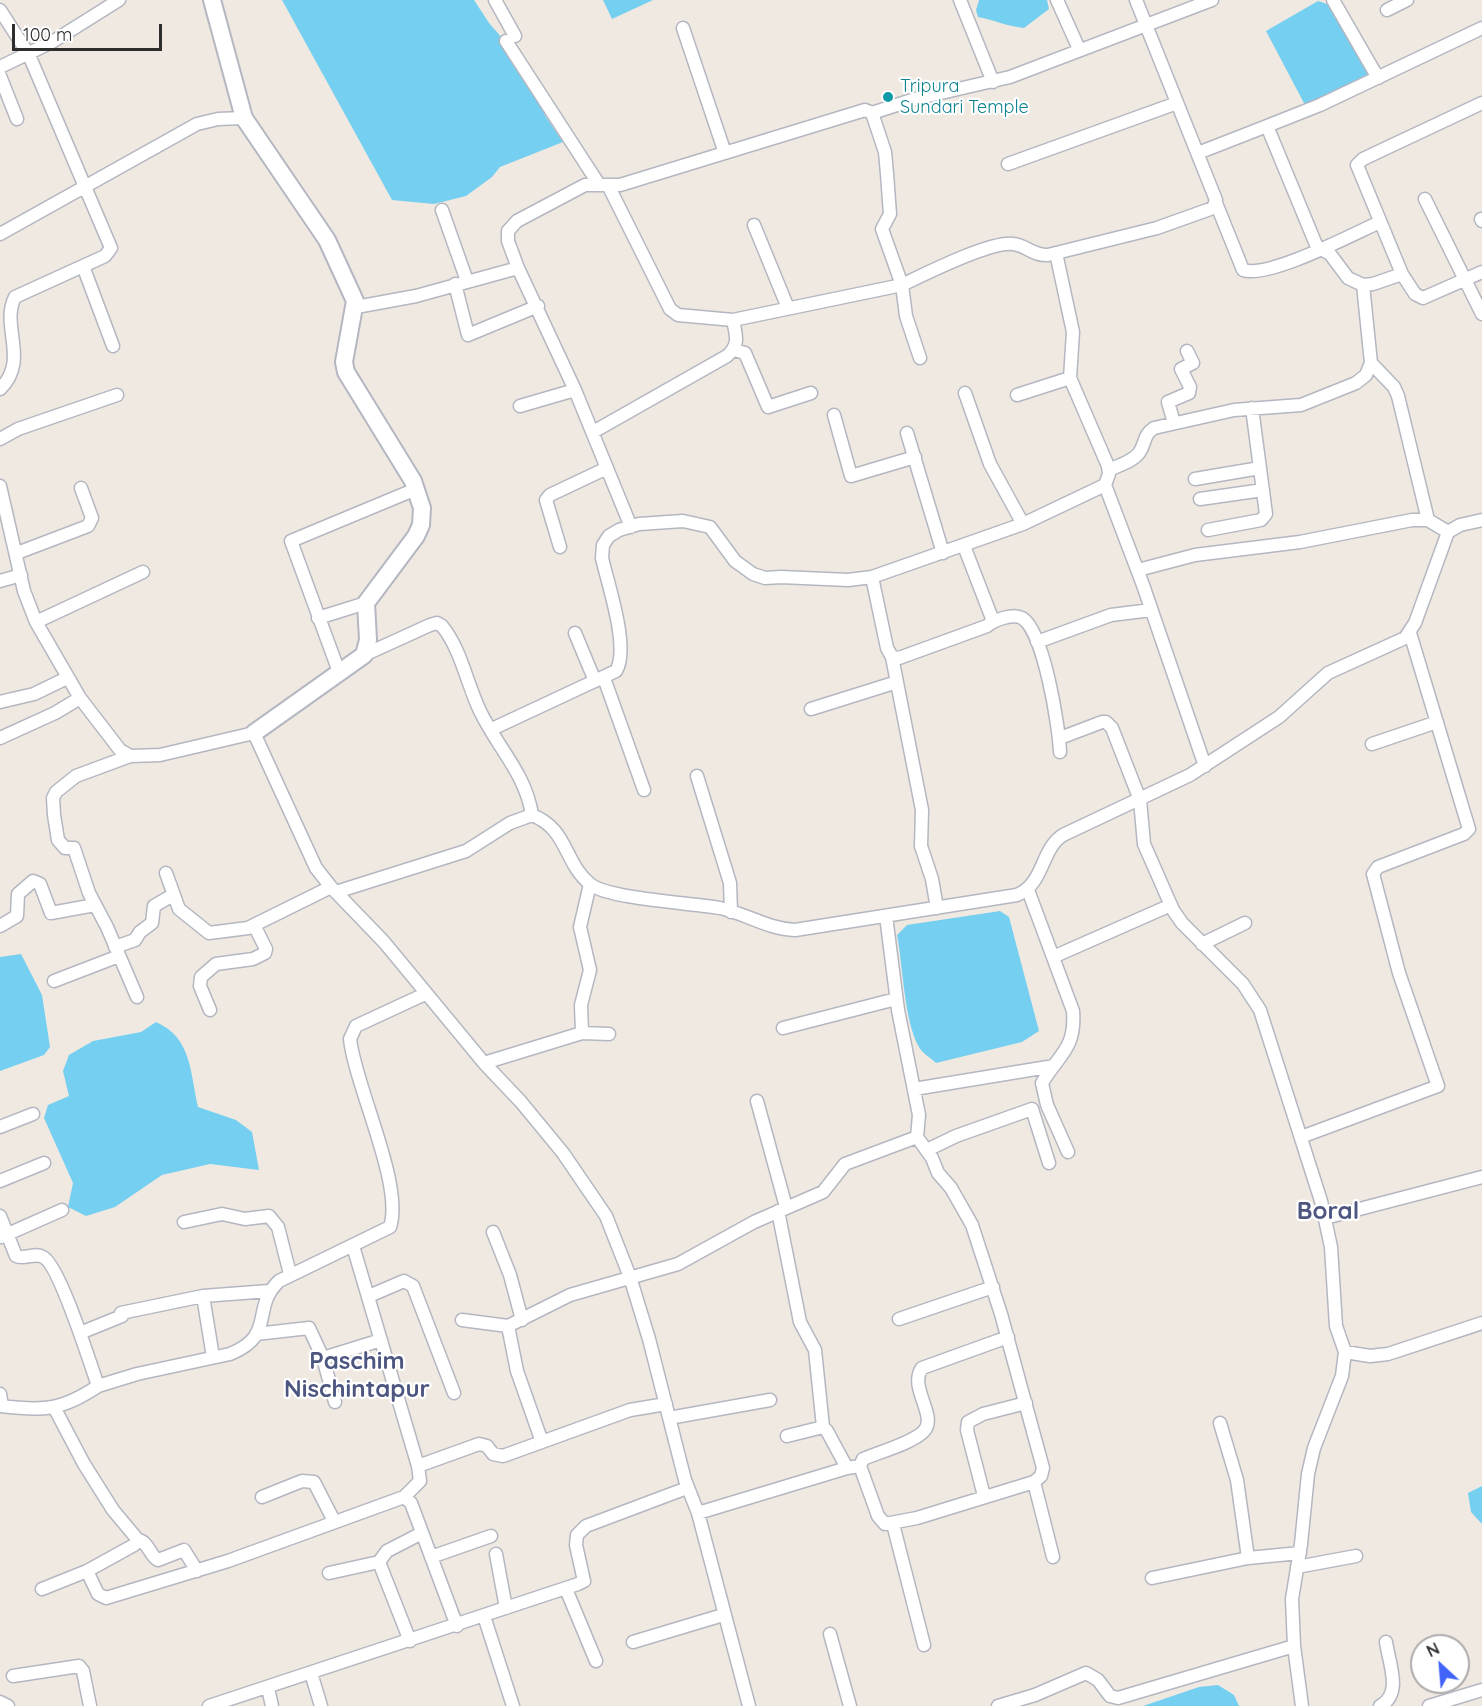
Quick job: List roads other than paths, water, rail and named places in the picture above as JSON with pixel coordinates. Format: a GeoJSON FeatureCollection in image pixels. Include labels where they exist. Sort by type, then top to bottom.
{"type":"FeatureCollection","features":[{"type":"Feature","properties":{"kind":"main road"},"geometry":{"type":"LineString","coordinates":[[212,0],[244,118],[327,240],[356,307],[344,362],[346,372],[416,489],[422,508],[421,525],[410,545],[366,603],[368,640],[364,655],[254,733]]}},
{"type":"Feature","properties":{"kind":"street"},"geometry":{"type":"LineString","coordinates":[[0,67],[29,55],[119,0]]}},
{"type":"Feature","properties":{"kind":"street"},"geometry":{"type":"LineString","coordinates":[[495,0],[511,39],[603,185],[670,309],[678,315],[733,320],[839,300],[902,285],[978,252],[1004,244],[1013,244],[1039,256],[1056,253],[1170,224],[1213,208],[1216,202]]}},
{"type":"Feature","properties":{"kind":"street"},"geometry":{"type":"LineString","coordinates":[[960,0],[993,82]]}},
{"type":"Feature","properties":{"kind":"street"},"geometry":{"type":"LineString","coordinates":[[1057,0],[1079,49]]}},
{"type":"Feature","properties":{"kind":"street"},"geometry":{"type":"LineString","coordinates":[[1136,0],[1243,270],[1250,273],[1270,268],[1319,250],[1380,222]]}},
{"type":"Feature","properties":{"kind":"street"},"geometry":{"type":"LineString","coordinates":[[631,527],[575,390],[538,306],[518,268],[508,241],[508,231],[517,221],[585,184],[603,185],[725,153],[865,110],[872,113],[915,99],[993,82],[1079,49],[1148,26],[1212,0]]}},
{"type":"Feature","properties":{"kind":"street"},"geometry":{"type":"LineString","coordinates":[[1333,0],[1378,78]]}},
{"type":"Feature","properties":{"kind":"street"},"geometry":{"type":"LineString","coordinates":[[1387,10],[1407,0]]}},
{"type":"Feature","properties":{"kind":"street"},"geometry":{"type":"LineString","coordinates":[[0,10],[29,55],[110,240],[111,248],[105,256],[15,297],[6,333],[14,366],[12,375],[0,389]]}},
{"type":"Feature","properties":{"kind":"street"},"geometry":{"type":"LineString","coordinates":[[683,28],[725,153]]}},
{"type":"Feature","properties":{"kind":"street"},"geometry":{"type":"LineString","coordinates":[[1198,153],[1378,78],[1482,28]]}},
{"type":"Feature","properties":{"kind":"street"},"geometry":{"type":"LineString","coordinates":[[0,76],[17,119]]}},
{"type":"Feature","properties":{"kind":"street"},"geometry":{"type":"LineString","coordinates":[[1008,164],[1177,102]]}},
{"type":"Feature","properties":{"kind":"street"},"geometry":{"type":"LineString","coordinates":[[1482,103],[1360,161],[1358,168],[1402,274],[1415,294],[1422,298],[1482,272]]}},
{"type":"Feature","properties":{"kind":"street"},"geometry":{"type":"LineString","coordinates":[[872,113],[882,140],[887,174],[890,214],[882,229],[902,285],[906,316],[920,358]]}},
{"type":"Feature","properties":{"kind":"street"},"geometry":{"type":"LineString","coordinates":[[0,234],[84,185],[139,158],[197,124],[218,119],[244,118]]}},
{"type":"Feature","properties":{"kind":"street"},"geometry":{"type":"LineString","coordinates":[[1267,126],[1319,250],[1330,254],[1348,278],[1363,285],[1402,274]]}},
{"type":"Feature","properties":{"kind":"street"},"geometry":{"type":"LineString","coordinates":[[1425,199],[1482,314]]}},
{"type":"Feature","properties":{"kind":"street"},"geometry":{"type":"LineString","coordinates":[[442,210],[467,280]]}},
{"type":"Feature","properties":{"kind":"street"},"geometry":{"type":"LineString","coordinates":[[754,225],[788,308]]}},
{"type":"Feature","properties":{"kind":"street"},"geometry":{"type":"LineString","coordinates":[[1056,253],[1073,332],[1070,378],[1109,470],[1105,485],[1138,570],[1205,766]]}},
{"type":"Feature","properties":{"kind":"street"},"geometry":{"type":"LineString","coordinates":[[83,266],[112,346]]}},
{"type":"Feature","properties":{"kind":"street"},"geometry":{"type":"LineString","coordinates":[[356,307],[416,296],[467,280],[518,268]]}},
{"type":"Feature","properties":{"kind":"street"},"geometry":{"type":"LineString","coordinates":[[455,284],[468,335],[538,306]]}},
{"type":"Feature","properties":{"kind":"street"},"geometry":{"type":"LineString","coordinates":[[1109,470],[1138,454],[1150,430],[1252,408],[1295,406],[1323,398],[1356,383],[1366,375],[1371,363],[1363,285]]}},
{"type":"Feature","properties":{"kind":"street"},"geometry":{"type":"LineString","coordinates":[[733,320],[736,340],[734,350]]}},
{"type":"Feature","properties":{"kind":"street"},"geometry":{"type":"LineString","coordinates":[[593,432],[734,350],[745,353],[768,407],[811,393]]}},
{"type":"Feature","properties":{"kind":"street"},"geometry":{"type":"LineString","coordinates":[[1174,423],[1168,402],[1189,393],[1190,387],[1181,369],[1193,363],[1187,351]]}},
{"type":"Feature","properties":{"kind":"street"},"geometry":{"type":"LineString","coordinates":[[1371,363],[1394,387],[1398,396],[1428,520]]}},
{"type":"Feature","properties":{"kind":"street"},"geometry":{"type":"LineString","coordinates":[[1017,396],[1070,378]]}},
{"type":"Feature","properties":{"kind":"street"},"geometry":{"type":"LineString","coordinates":[[520,406],[575,390]]}},
{"type":"Feature","properties":{"kind":"street"},"geometry":{"type":"LineString","coordinates":[[965,393],[990,464],[1023,524]]}},
{"type":"Feature","properties":{"kind":"street"},"geometry":{"type":"LineString","coordinates":[[0,439],[18,429],[117,395]]}},
{"type":"Feature","properties":{"kind":"street"},"geometry":{"type":"LineString","coordinates":[[1208,530],[1261,520],[1266,514],[1252,408]]}},
{"type":"Feature","properties":{"kind":"street"},"geometry":{"type":"LineString","coordinates":[[834,415],[851,476],[915,457]]}},
{"type":"Feature","properties":{"kind":"street"},"geometry":{"type":"LineString","coordinates":[[907,432],[943,553]]}},
{"type":"Feature","properties":{"kind":"street"},"geometry":{"type":"LineString","coordinates":[[560,547],[546,500],[550,495],[607,468]]}},
{"type":"Feature","properties":{"kind":"street"},"geometry":{"type":"LineString","coordinates":[[1195,479],[1260,468]]}},
{"type":"Feature","properties":{"kind":"street"},"geometry":{"type":"LineString","coordinates":[[492,729],[616,671],[620,656],[619,638],[602,558],[603,545],[609,536],[631,527],[683,520],[710,527],[723,541],[735,561],[753,574],[765,578],[848,580],[872,577],[964,546],[1023,524],[1105,485]]}},
{"type":"Feature","properties":{"kind":"street"},"geometry":{"type":"LineString","coordinates":[[16,553],[88,526],[92,518],[81,488]]}},
{"type":"Feature","properties":{"kind":"street"},"geometry":{"type":"LineString","coordinates":[[339,672],[291,541],[416,489]]}},
{"type":"Feature","properties":{"kind":"street"},"geometry":{"type":"LineString","coordinates":[[1200,499],[1263,490]]}},
{"type":"Feature","properties":{"kind":"street"},"geometry":{"type":"LineString","coordinates":[[1,492],[21,575],[36,622],[80,698],[120,750],[130,756]]}},
{"type":"Feature","properties":{"kind":"street"},"geometry":{"type":"LineString","coordinates":[[1138,570],[1195,555],[1300,542],[1412,520],[1428,520],[1448,532]]}},
{"type":"Feature","properties":{"kind":"street"},"geometry":{"type":"LineString","coordinates":[[166,873],[178,909],[190,916],[204,931],[239,931],[333,890],[466,851],[510,823],[532,815],[547,821],[556,831],[590,884],[597,888],[652,900],[731,912],[778,930],[795,930],[1017,895],[1028,890],[1041,872],[1057,839],[1205,766],[1279,717],[1328,674],[1390,646],[1410,633],[1448,532],[1460,525],[1482,520]]}},
{"type":"Feature","properties":{"kind":"street"},"geometry":{"type":"LineString","coordinates":[[964,546],[993,621]]}},
{"type":"Feature","properties":{"kind":"street"},"geometry":{"type":"LineString","coordinates":[[36,622],[143,572]]}},
{"type":"Feature","properties":{"kind":"street"},"geometry":{"type":"LineString","coordinates":[[0,581],[21,575]]}},
{"type":"Feature","properties":{"kind":"street"},"geometry":{"type":"LineString","coordinates":[[872,577],[887,648],[892,657],[897,682],[922,810],[921,846],[932,879],[937,908]]}},
{"type":"Feature","properties":{"kind":"street"},"geometry":{"type":"LineString","coordinates":[[318,618],[366,603]]}},
{"type":"Feature","properties":{"kind":"street"},"geometry":{"type":"LineString","coordinates":[[1037,642],[1111,615],[1151,610]]}},
{"type":"Feature","properties":{"kind":"street"},"geometry":{"type":"LineString","coordinates":[[892,657],[899,658],[993,621],[1016,616],[1022,618],[1037,642],[1054,700],[1060,752]]}},
{"type":"Feature","properties":{"kind":"street"},"geometry":{"type":"LineString","coordinates":[[364,655],[430,625],[438,623],[442,626],[481,713],[519,773],[527,791],[532,815]]}},
{"type":"Feature","properties":{"kind":"street"},"geometry":{"type":"LineString","coordinates":[[575,633],[600,680],[644,790]]}},
{"type":"Feature","properties":{"kind":"street"},"geometry":{"type":"LineString","coordinates":[[1301,1137],[1438,1086],[1399,973],[1373,874],[1378,867],[1469,831],[1469,824],[1410,633]]}},
{"type":"Feature","properties":{"kind":"street"},"geometry":{"type":"LineString","coordinates":[[0,702],[34,694],[67,678]]}},
{"type":"Feature","properties":{"kind":"street"},"geometry":{"type":"LineString","coordinates":[[811,709],[897,682]]}},
{"type":"Feature","properties":{"kind":"street"},"geometry":{"type":"LineString","coordinates":[[0,738],[55,713],[80,698]]}},
{"type":"Feature","properties":{"kind":"street"},"geometry":{"type":"LineString","coordinates":[[1060,738],[1106,722],[1112,728],[1140,800],[1144,844],[1171,905],[1182,923],[1243,984],[1260,1010],[1301,1137],[1324,1218],[1331,1247],[1336,1326],[1345,1352],[1342,1376],[1314,1448],[1308,1474],[1300,1553],[1292,1599],[1294,1646],[1302,1706]]}},
{"type":"Feature","properties":{"kind":"street"},"geometry":{"type":"LineString","coordinates":[[1372,744],[1437,722]]}},
{"type":"Feature","properties":{"kind":"street"},"geometry":{"type":"LineString","coordinates":[[137,997],[82,878],[74,848],[65,848],[58,840],[53,798],[59,788],[76,776],[130,756],[160,755],[254,733],[306,851],[333,890],[384,942],[484,1063],[528,1110],[598,1202],[630,1277],[687,1488],[698,1513],[716,1578],[723,1615],[748,1706]]}},
{"type":"Feature","properties":{"kind":"street"},"geometry":{"type":"LineString","coordinates":[[697,776],[730,883],[731,912]]}},
{"type":"Feature","properties":{"kind":"street"},"geometry":{"type":"LineString","coordinates":[[0,926],[17,916],[18,894],[33,881],[40,884],[51,913],[57,914],[95,905]]}},
{"type":"Feature","properties":{"kind":"street"},"geometry":{"type":"LineString","coordinates":[[582,1034],[580,1005],[590,970],[580,927],[590,884]]}},
{"type":"Feature","properties":{"kind":"street"},"geometry":{"type":"LineString","coordinates":[[1028,890],[1073,1011],[1075,1030],[1068,1048],[1042,1083],[1042,1091],[1068,1152]]}},
{"type":"Feature","properties":{"kind":"street"},"geometry":{"type":"LineString","coordinates":[[54,981],[135,940],[152,923],[154,906],[173,896]]}},
{"type":"Feature","properties":{"kind":"street"},"geometry":{"type":"LineString","coordinates":[[1053,957],[1171,905]]}},
{"type":"Feature","properties":{"kind":"street"},"geometry":{"type":"LineString","coordinates":[[886,916],[896,999],[919,1115],[916,1137],[927,1150],[938,1173],[951,1188],[972,1226],[1008,1337],[1043,1468],[1041,1476],[1034,1482],[892,1524],[885,1524],[878,1516],[860,1467],[863,1459],[914,1439],[924,1431],[928,1422],[917,1379],[922,1368],[1008,1337]]}},
{"type":"Feature","properties":{"kind":"street"},"geometry":{"type":"LineString","coordinates":[[1202,944],[1245,923]]}},
{"type":"Feature","properties":{"kind":"street"},"geometry":{"type":"LineString","coordinates":[[210,1010],[200,986],[201,978],[216,964],[253,959],[265,953],[266,949],[254,926]]}},
{"type":"Feature","properties":{"kind":"street"},"geometry":{"type":"LineString","coordinates":[[1,1402],[38,1410],[55,1409],[98,1386],[137,1374],[243,1349],[253,1342],[269,1291],[290,1274],[390,1227],[394,1217],[375,1125],[350,1039],[356,1026],[425,994]]}},
{"type":"Feature","properties":{"kind":"street"},"geometry":{"type":"LineString","coordinates":[[783,1028],[896,999]]}},
{"type":"Feature","properties":{"kind":"street"},"geometry":{"type":"LineString","coordinates":[[484,1063],[582,1034],[609,1034]]}},
{"type":"Feature","properties":{"kind":"street"},"geometry":{"type":"LineString","coordinates":[[914,1089],[1054,1066]]}},
{"type":"Feature","properties":{"kind":"street"},"geometry":{"type":"LineString","coordinates":[[757,1101],[782,1209],[800,1322],[815,1350],[823,1427],[847,1468]]}},
{"type":"Feature","properties":{"kind":"street"},"geometry":{"type":"LineString","coordinates":[[927,1150],[956,1136],[1032,1109],[1049,1163]]}},
{"type":"Feature","properties":{"kind":"street"},"geometry":{"type":"LineString","coordinates":[[0,1127],[33,1114]]}},
{"type":"Feature","properties":{"kind":"street"},"geometry":{"type":"LineString","coordinates":[[462,1320],[508,1326],[570,1295],[678,1264],[782,1209],[823,1192],[845,1164],[916,1137]]}},
{"type":"Feature","properties":{"kind":"street"},"geometry":{"type":"LineString","coordinates":[[0,1181],[44,1163]]}},
{"type":"Feature","properties":{"kind":"street"},"geometry":{"type":"LineString","coordinates":[[1324,1218],[1482,1177]]}},
{"type":"Feature","properties":{"kind":"street"},"geometry":{"type":"LineString","coordinates":[[3,1236],[62,1210]]}},
{"type":"Feature","properties":{"kind":"street"},"geometry":{"type":"LineString","coordinates":[[184,1222],[222,1214],[245,1219],[269,1216],[278,1227],[290,1274]]}},
{"type":"Feature","properties":{"kind":"street"},"geometry":{"type":"LineString","coordinates":[[0,1216],[3,1236],[16,1256],[22,1258],[38,1255],[50,1262],[80,1333],[98,1386]]}},
{"type":"Feature","properties":{"kind":"street"},"geometry":{"type":"LineString","coordinates":[[492,1232],[510,1275],[522,1320]]}},
{"type":"Feature","properties":{"kind":"street"},"geometry":{"type":"LineString","coordinates":[[87,1571],[98,1594],[106,1598],[197,1571],[404,1497],[420,1481],[418,1466],[353,1246]]}},
{"type":"Feature","properties":{"kind":"street"},"geometry":{"type":"LineString","coordinates":[[369,1296],[404,1281],[413,1286],[454,1393]]}},
{"type":"Feature","properties":{"kind":"street"},"geometry":{"type":"LineString","coordinates":[[899,1318],[993,1287]]}},
{"type":"Feature","properties":{"kind":"street"},"geometry":{"type":"LineString","coordinates":[[80,1333],[122,1315],[203,1296],[269,1291]]}},
{"type":"Feature","properties":{"kind":"street"},"geometry":{"type":"LineString","coordinates":[[203,1296],[213,1357]]}},
{"type":"Feature","properties":{"kind":"street"},"geometry":{"type":"LineString","coordinates":[[1345,1352],[1370,1356],[1388,1354],[1482,1323]]}},
{"type":"Feature","properties":{"kind":"street"},"geometry":{"type":"LineString","coordinates":[[508,1326],[517,1371],[542,1442]]}},
{"type":"Feature","properties":{"kind":"street"},"geometry":{"type":"LineString","coordinates":[[256,1334],[309,1328],[323,1358],[335,1402]]}},
{"type":"Feature","properties":{"kind":"street"},"geometry":{"type":"LineString","coordinates":[[323,1358],[381,1340]]}},
{"type":"Feature","properties":{"kind":"street"},"geometry":{"type":"LineString","coordinates":[[669,1418],[770,1400]]}},
{"type":"Feature","properties":{"kind":"street"},"geometry":{"type":"LineString","coordinates":[[984,1496],[967,1430],[968,1422],[983,1414],[1026,1403]]}},
{"type":"Feature","properties":{"kind":"street"},"geometry":{"type":"LineString","coordinates":[[418,1466],[479,1444],[487,1446],[498,1456],[630,1410],[666,1404]]}},
{"type":"Feature","properties":{"kind":"street"},"geometry":{"type":"LineString","coordinates":[[55,1409],[101,1491],[138,1540],[146,1543],[158,1560],[184,1550],[197,1571]]}},
{"type":"Feature","properties":{"kind":"street"},"geometry":{"type":"LineString","coordinates":[[1220,1423],[1237,1480],[1248,1558]]}},
{"type":"Feature","properties":{"kind":"street"},"geometry":{"type":"LineString","coordinates":[[787,1436],[823,1427]]}},
{"type":"Feature","properties":{"kind":"street"},"geometry":{"type":"LineString","coordinates":[[698,1513],[847,1468],[860,1467]]}},
{"type":"Feature","properties":{"kind":"street"},"geometry":{"type":"LineString","coordinates":[[262,1497],[302,1481],[314,1482],[334,1521]]}},
{"type":"Feature","properties":{"kind":"street"},"geometry":{"type":"LineString","coordinates":[[1034,1482],[1053,1557]]}},
{"type":"Feature","properties":{"kind":"street"},"geometry":{"type":"LineString","coordinates":[[209,1706],[457,1626],[584,1581],[576,1545],[577,1535],[586,1526],[687,1488]]}},
{"type":"Feature","properties":{"kind":"street"},"geometry":{"type":"LineString","coordinates":[[404,1497],[411,1503],[457,1626]]}},
{"type":"Feature","properties":{"kind":"street"},"geometry":{"type":"LineString","coordinates":[[892,1524],[924,1645]]}},
{"type":"Feature","properties":{"kind":"street"},"geometry":{"type":"LineString","coordinates":[[329,1574],[379,1562],[387,1551],[422,1533]]}},
{"type":"Feature","properties":{"kind":"street"},"geometry":{"type":"LineString","coordinates":[[431,1557],[491,1536]]}},
{"type":"Feature","properties":{"kind":"street"},"geometry":{"type":"LineString","coordinates":[[42,1589],[87,1571],[134,1545],[138,1540]]}},
{"type":"Feature","properties":{"kind":"street"},"geometry":{"type":"LineString","coordinates":[[1152,1578],[1248,1558],[1300,1553]]}},
{"type":"Feature","properties":{"kind":"street"},"geometry":{"type":"LineString","coordinates":[[496,1554],[506,1608]]}},
{"type":"Feature","properties":{"kind":"street"},"geometry":{"type":"LineString","coordinates":[[1297,1567],[1356,1556]]}},
{"type":"Feature","properties":{"kind":"street"},"geometry":{"type":"LineString","coordinates":[[379,1562],[410,1641]]}},
{"type":"Feature","properties":{"kind":"street"},"geometry":{"type":"LineString","coordinates":[[566,1589],[596,1661]]}},
{"type":"Feature","properties":{"kind":"street"},"geometry":{"type":"LineString","coordinates":[[633,1642],[723,1615]]}},
{"type":"Feature","properties":{"kind":"street"},"geometry":{"type":"LineString","coordinates":[[484,1616],[513,1706]]}},
{"type":"Feature","properties":{"kind":"street"},"geometry":{"type":"LineString","coordinates":[[830,1634],[850,1706]]}},
{"type":"Feature","properties":{"kind":"street"},"geometry":{"type":"LineString","coordinates":[[1380,1706],[1388,1702],[1394,1688],[1386,1642]]}},
{"type":"Feature","properties":{"kind":"street"},"geometry":{"type":"LineString","coordinates":[[998,1706],[1035,1695],[1086,1673],[1098,1680],[1110,1696],[1118,1698],[1294,1646]]}},
{"type":"Feature","properties":{"kind":"street"},"geometry":{"type":"LineString","coordinates":[[13,1676],[79,1666],[83,1671],[90,1706]]}},
{"type":"Feature","properties":{"kind":"street"},"geometry":{"type":"LineString","coordinates":[[311,1673],[321,1706]]}},
{"type":"Feature","properties":{"kind":"street"},"geometry":{"type":"LineString","coordinates":[[268,1688],[272,1706]]}},
{"type":"Feature","properties":{"kind":"street"},"geometry":{"type":"LineString","coordinates":[[1430,1706],[1482,1690]]}},
{"type":"Feature","properties":{"kind":"street"},"geometry":{"type":"LineString","coordinates":[[0,1702],[8,1706]]}},
{"type":"Feature","properties":{"kind":"water"},"geometry":{"type":"Polygon","coordinates":[[[282,0],[474,0],[489,23],[510,47],[546,117],[563,142],[500,167],[492,177],[466,196],[434,204],[392,200],[282,0]]]}},
{"type":"Feature","properties":{"kind":"water"},"geometry":{"type":"Polygon","coordinates":[[[603,0],[653,0],[612,19],[603,0]]]}},
{"type":"Feature","properties":{"kind":"water"},"geometry":{"type":"Polygon","coordinates":[[[979,0],[1047,0],[1049,9],[1024,28],[978,17],[976,10],[979,0]]]}},
{"type":"Feature","properties":{"kind":"water"},"geometry":{"type":"Polygon","coordinates":[[[1318,1],[1330,5],[1365,66],[1368,76],[1309,106],[1305,105],[1266,31],[1318,1]]]}},
{"type":"Feature","properties":{"kind":"water"},"geometry":{"type":"Polygon","coordinates":[[[1000,911],[1009,917],[1039,1031],[1022,1042],[936,1063],[920,1049],[910,1023],[897,935],[907,925],[1000,911]]]}},
{"type":"Feature","properties":{"kind":"water"},"geometry":{"type":"Polygon","coordinates":[[[21,954],[42,995],[50,1047],[44,1055],[0,1071],[0,957],[21,954]]]}},
{"type":"Feature","properties":{"kind":"water"},"geometry":{"type":"Polygon","coordinates":[[[156,1022],[177,1037],[188,1057],[198,1107],[236,1120],[252,1132],[259,1170],[210,1164],[162,1175],[115,1207],[86,1216],[68,1207],[73,1183],[44,1118],[48,1105],[69,1096],[63,1071],[69,1055],[93,1041],[141,1032],[156,1022]]]}},
{"type":"Feature","properties":{"kind":"water"},"geometry":{"type":"Polygon","coordinates":[[[1482,1486],[1482,1524],[1471,1512],[1468,1493],[1482,1486]]]}},
{"type":"Feature","properties":{"kind":"water"},"geometry":{"type":"Polygon","coordinates":[[[1218,1685],[1234,1695],[1239,1706],[1143,1706],[1199,1687],[1218,1685]]]}},
{"type":"Feature","properties":{"kind":"place","name":"Tripura Sundari Temple"},"geometry":{"type":"Point","coordinates":[888,97]}},
{"type":"Feature","properties":{"kind":"district","name":"Boral"},"geometry":{"type":"Point","coordinates":[1328,1212]}},
{"type":"Feature","properties":{"kind":"district","name":"Paschim Nischintapur"},"geometry":{"type":"Point","coordinates":[357,1376]}}]}
